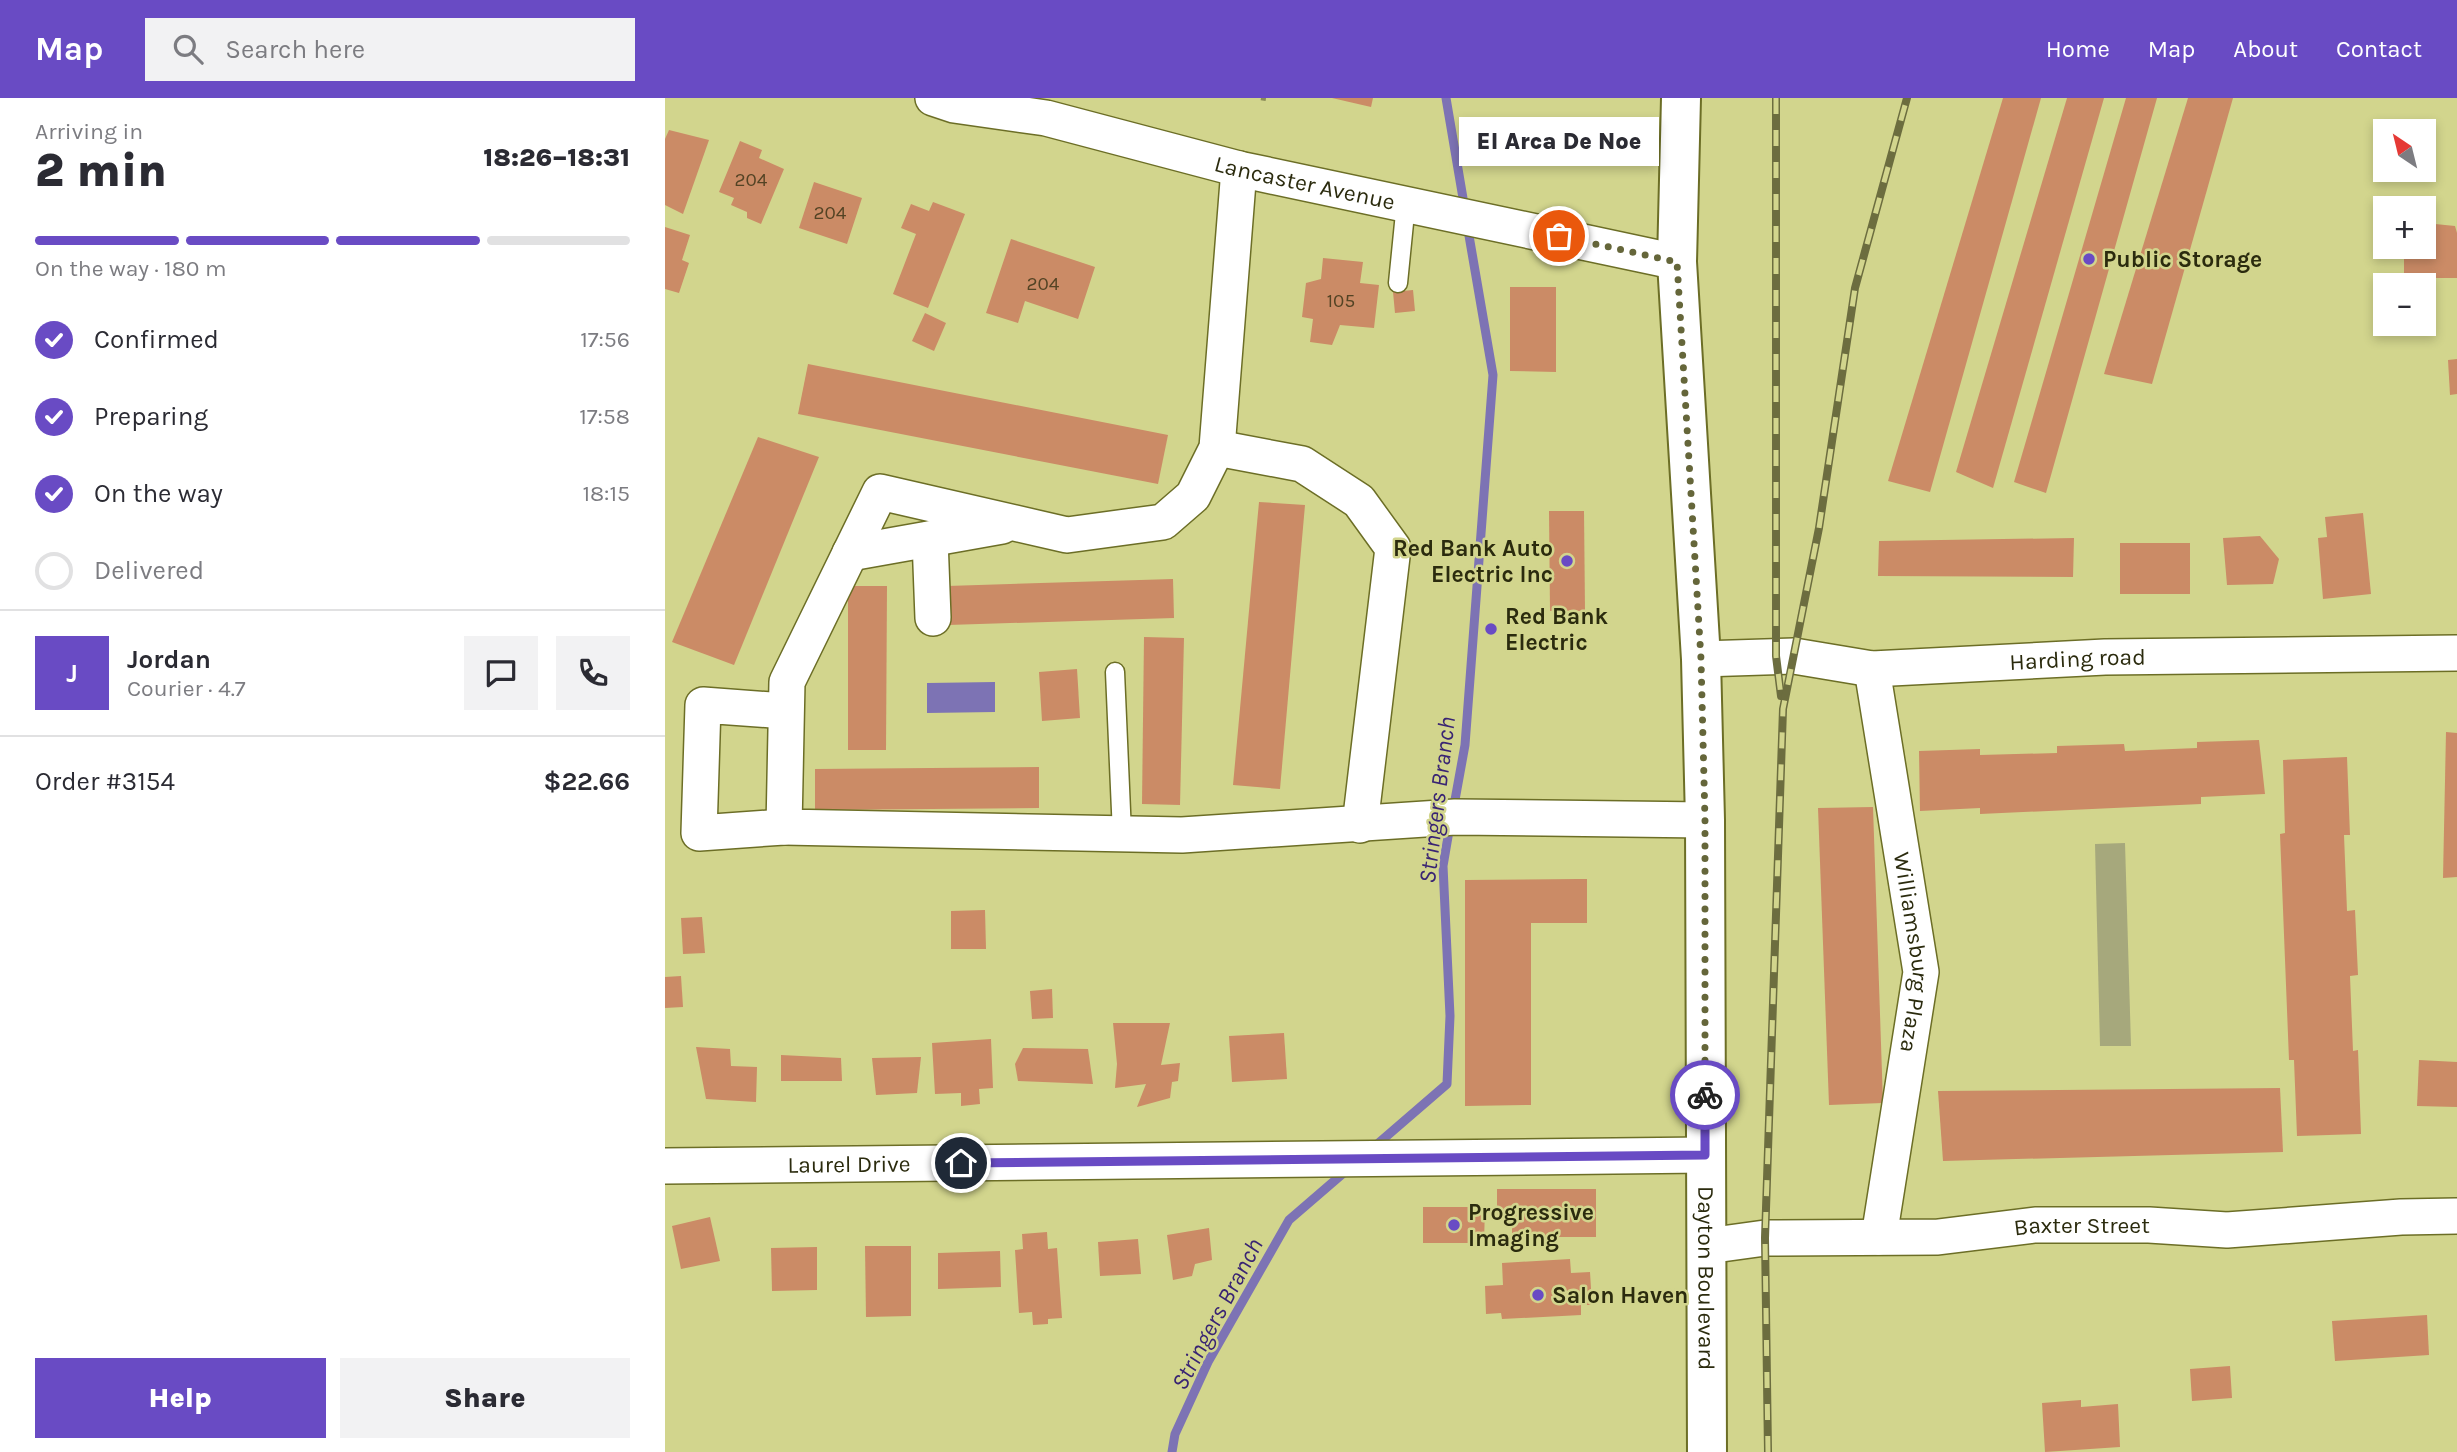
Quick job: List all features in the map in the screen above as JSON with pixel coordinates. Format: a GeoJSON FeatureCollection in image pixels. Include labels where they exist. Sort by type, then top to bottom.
{"type":"FeatureCollection","features":[{"type":"Feature","properties":{"kind":"main road","name":"Dayton Boulevard"},"geometry":{"type":"LineString","coordinates":[[1681,98],[1677,262],[1701,659],[1705,820],[1707,1452]]}},
{"type":"Feature","properties":{"kind":"street","name":"Lancaster Avenue"},"geometry":{"type":"LineString","coordinates":[[933,98],[954,104],[1046,108],[1239,169],[1677,262]]}},
{"type":"Feature","properties":{"kind":"street"},"geometry":{"type":"LineString","coordinates":[[784,827],[787,682],[880,492],[1067,535],[1163,522],[1193,496],[1217,448],[1239,169]]}},
{"type":"Feature","properties":{"kind":"street"},"geometry":{"type":"LineString","coordinates":[[1217,448],[1302,464],[1359,501],[1393,548],[1360,825]]}},
{"type":"Feature","properties":{"kind":"street"},"geometry":{"type":"LineString","coordinates":[[850,553],[1017,524]]}},
{"type":"Feature","properties":{"kind":"street"},"geometry":{"type":"LineString","coordinates":[[930,539],[933,618]]}},
{"type":"Feature","properties":{"kind":"street","name":"Harding road"},"geometry":{"type":"LineString","coordinates":[[1701,659],[1794,656],[1872,669],[2105,657],[2457,653]]}},
{"type":"Feature","properties":{"kind":"street","name":"Williamsburg Plaza"},"geometry":{"type":"LineString","coordinates":[[1872,669],[1921,972],[1878,1237]]}},
{"type":"Feature","properties":{"kind":"street"},"geometry":{"type":"LineString","coordinates":[[785,711],[703,705],[699,833],[784,827],[1182,835],[1455,817],[1705,820]]}},
{"type":"Feature","properties":{"kind":"street","name":"Laurel Drive"},"geometry":{"type":"LineString","coordinates":[[665,1166],[1705,1155]]}},
{"type":"Feature","properties":{"kind":"street","name":"Baxter Street"},"geometry":{"type":"LineString","coordinates":[[1707,1246],[1765,1238],[1938,1237],[2035,1225],[2149,1225],[2227,1230],[2401,1217],[2457,1216]]}},
{"type":"Feature","properties":{"kind":"lane"},"geometry":{"type":"LineString","coordinates":[[1398,283],[1406,203]]}},
{"type":"Feature","properties":{"kind":"lane"},"geometry":{"type":"LineString","coordinates":[[1115,672],[1122,834]]}},
{"type":"Feature","properties":{"kind":"green space"},"geometry":{"type":"Polygon","coordinates":[[[2125,843],[2131,1046],[2100,1046],[2095,844],[2125,843]]]}},
{"type":"Feature","properties":{"kind":"shaded area"},"geometry":{"type":"Polygon","coordinates":[[[995,682],[995,712],[927,713],[927,683],[995,682]]]}},
{"type":"Feature","properties":{"kind":"building"},"geometry":{"type":"Polygon","coordinates":[[[1332,98],[1373,98],[1371,107],[1332,98]]]}},
{"type":"Feature","properties":{"kind":"building"},"geometry":{"type":"Polygon","coordinates":[[[2003,98],[2041,98],[1930,492],[1888,481],[2003,98]]]}},
{"type":"Feature","properties":{"kind":"building"},"geometry":{"type":"Polygon","coordinates":[[[2067,98],[2104,98],[1993,488],[1956,472],[2067,98]]]}},
{"type":"Feature","properties":{"kind":"building"},"geometry":{"type":"Polygon","coordinates":[[[2126,98],[2157,98],[2046,493],[2014,482],[2126,98]]]}},
{"type":"Feature","properties":{"kind":"building"},"geometry":{"type":"Polygon","coordinates":[[[2188,98],[2233,98],[2152,384],[2104,374],[2188,98]]]}},
{"type":"Feature","properties":{"kind":"building"},"geometry":{"type":"Polygon","coordinates":[[[669,130],[709,140],[683,214],[665,205],[665,139],[669,130]]]}},
{"type":"Feature","properties":{"kind":"building"},"geometry":{"type":"Polygon","coordinates":[[[740,141],[762,150],[759,158],[784,169],[761,224],[747,218],[747,212],[731,205],[734,198],[719,192],[740,141]]]}},
{"type":"Feature","properties":{"kind":"building"},"geometry":{"type":"Polygon","coordinates":[[[814,182],[862,198],[847,244],[799,228],[814,182]]]}},
{"type":"Feature","properties":{"kind":"building"},"geometry":{"type":"Polygon","coordinates":[[[933,202],[965,214],[928,308],[893,294],[916,234],[901,228],[911,204],[929,211],[933,202]]]}},
{"type":"Feature","properties":{"kind":"building"},"geometry":{"type":"Polygon","coordinates":[[[2436,224],[2455,226],[2457,278],[2436,278],[2436,273],[2404,273],[2404,259],[2436,259],[2436,224]]]}},
{"type":"Feature","properties":{"kind":"building"},"geometry":{"type":"Polygon","coordinates":[[[665,227],[690,235],[682,260],[689,263],[679,293],[665,289],[665,227]]]}},
{"type":"Feature","properties":{"kind":"building"},"geometry":{"type":"Polygon","coordinates":[[[1011,239],[1095,267],[1078,319],[1025,301],[1018,323],[986,313],[1011,239]]]}},
{"type":"Feature","properties":{"kind":"building"},"geometry":{"type":"Polygon","coordinates":[[[1323,258],[1363,262],[1360,283],[1379,285],[1374,328],[1340,325],[1332,345],[1310,342],[1313,319],[1302,317],[1306,283],[1321,279],[1323,258]]]}},
{"type":"Feature","properties":{"kind":"building"},"geometry":{"type":"Polygon","coordinates":[[[1510,287],[1556,287],[1556,372],[1510,371],[1510,287]]]}},
{"type":"Feature","properties":{"kind":"building"},"geometry":{"type":"Polygon","coordinates":[[[1413,290],[1415,311],[1395,313],[1393,292],[1413,290]]]}},
{"type":"Feature","properties":{"kind":"building"},"geometry":{"type":"Polygon","coordinates":[[[925,313],[946,323],[934,351],[912,341],[925,313]]]}},
{"type":"Feature","properties":{"kind":"building"},"geometry":{"type":"Polygon","coordinates":[[[2457,359],[2457,394],[2450,395],[2448,360],[2457,359]]]}},
{"type":"Feature","properties":{"kind":"building"},"geometry":{"type":"Polygon","coordinates":[[[808,364],[1168,435],[1158,484],[798,414],[808,364]]]}},
{"type":"Feature","properties":{"kind":"building"},"geometry":{"type":"Polygon","coordinates":[[[758,437],[819,457],[734,665],[672,642],[758,437]]]}},
{"type":"Feature","properties":{"kind":"building"},"geometry":{"type":"Polygon","coordinates":[[[1259,502],[1305,505],[1280,789],[1233,785],[1259,502]]]}},
{"type":"Feature","properties":{"kind":"building","name":"Red Bank Auto Electric Inc"},"geometry":{"type":"Polygon","coordinates":[[[1549,511],[1584,511],[1585,611],[1550,611],[1549,511]]]}},
{"type":"Feature","properties":{"kind":"building"},"geometry":{"type":"Polygon","coordinates":[[[2363,513],[2371,594],[2323,599],[2318,538],[2327,537],[2325,517],[2363,513]]]}},
{"type":"Feature","properties":{"kind":"building"},"geometry":{"type":"Polygon","coordinates":[[[2260,536],[2279,559],[2273,584],[2227,585],[2223,538],[2260,536]]]}},
{"type":"Feature","properties":{"kind":"building"},"geometry":{"type":"Polygon","coordinates":[[[2074,538],[2073,577],[1878,576],[1879,541],[2074,538]]]}},
{"type":"Feature","properties":{"kind":"building"},"geometry":{"type":"Polygon","coordinates":[[[2120,543],[2190,543],[2190,594],[2120,594],[2120,543]]]}},
{"type":"Feature","properties":{"kind":"building"},"geometry":{"type":"Polygon","coordinates":[[[1173,579],[1174,618],[948,625],[947,586],[1173,579]]]}},
{"type":"Feature","properties":{"kind":"building"},"geometry":{"type":"Polygon","coordinates":[[[848,586],[887,586],[886,750],[848,750],[848,586]]]}},
{"type":"Feature","properties":{"kind":"building"},"geometry":{"type":"Polygon","coordinates":[[[1144,637],[1184,638],[1180,805],[1142,804],[1144,637]]]}},
{"type":"Feature","properties":{"kind":"building"},"geometry":{"type":"Polygon","coordinates":[[[1077,669],[1080,718],[1042,721],[1039,672],[1077,669]]]}},
{"type":"Feature","properties":{"kind":"building"},"geometry":{"type":"Polygon","coordinates":[[[2446,732],[2457,733],[2457,877],[2443,878],[2446,732]]]}},
{"type":"Feature","properties":{"kind":"building"},"geometry":{"type":"Polygon","coordinates":[[[2259,740],[2265,794],[2201,797],[2201,804],[1980,814],[1980,808],[1920,811],[1919,751],[1980,749],[1980,755],[2057,753],[2057,746],[2124,744],[2125,751],[2197,748],[2197,742],[2259,740]]]}},
{"type":"Feature","properties":{"kind":"building"},"geometry":{"type":"Polygon","coordinates":[[[2347,757],[2350,835],[2344,835],[2347,911],[2355,910],[2358,975],[2350,976],[2353,1051],[2358,1050],[2361,1134],[2297,1136],[2294,1060],[2289,1060],[2280,834],[2285,833],[2283,760],[2347,757]]]}},
{"type":"Feature","properties":{"kind":"building"},"geometry":{"type":"Polygon","coordinates":[[[1039,767],[1039,808],[815,810],[815,769],[1039,767]]]}},
{"type":"Feature","properties":{"kind":"building"},"geometry":{"type":"Polygon","coordinates":[[[1873,807],[1883,1103],[1829,1105],[1818,808],[1873,807]]]}},
{"type":"Feature","properties":{"kind":"building"},"geometry":{"type":"Polygon","coordinates":[[[1587,879],[1587,923],[1531,923],[1531,1105],[1465,1106],[1465,880],[1587,879]]]}},
{"type":"Feature","properties":{"kind":"building"},"geometry":{"type":"Polygon","coordinates":[[[985,910],[986,949],[951,949],[951,911],[985,910]]]}},
{"type":"Feature","properties":{"kind":"building"},"geometry":{"type":"Polygon","coordinates":[[[702,917],[705,953],[683,954],[681,918],[702,917]]]}},
{"type":"Feature","properties":{"kind":"building"},"geometry":{"type":"Polygon","coordinates":[[[681,976],[683,1007],[665,1008],[665,977],[681,976]]]}},
{"type":"Feature","properties":{"kind":"building"},"geometry":{"type":"Polygon","coordinates":[[[1052,989],[1053,1018],[1032,1019],[1030,991],[1052,989]]]}},
{"type":"Feature","properties":{"kind":"building"},"geometry":{"type":"Polygon","coordinates":[[[1113,1023],[1170,1023],[1161,1065],[1180,1063],[1178,1081],[1172,1082],[1170,1098],[1137,1107],[1146,1084],[1115,1088],[1117,1064],[1113,1023]]]}},
{"type":"Feature","properties":{"kind":"building"},"geometry":{"type":"Polygon","coordinates":[[[1284,1033],[1287,1079],[1232,1082],[1229,1036],[1284,1033]]]}},
{"type":"Feature","properties":{"kind":"building"},"geometry":{"type":"Polygon","coordinates":[[[991,1039],[993,1088],[979,1089],[980,1104],[961,1106],[961,1093],[935,1094],[932,1043],[991,1039]]]}},
{"type":"Feature","properties":{"kind":"building"},"geometry":{"type":"Polygon","coordinates":[[[696,1047],[730,1049],[731,1066],[757,1067],[756,1102],[706,1099],[696,1047]]]}},
{"type":"Feature","properties":{"kind":"building"},"geometry":{"type":"Polygon","coordinates":[[[1023,1048],[1088,1049],[1093,1084],[1018,1081],[1015,1064],[1023,1048]]]}},
{"type":"Feature","properties":{"kind":"building"},"geometry":{"type":"Polygon","coordinates":[[[781,1055],[841,1058],[842,1081],[781,1081],[781,1055]]]}},
{"type":"Feature","properties":{"kind":"building"},"geometry":{"type":"Polygon","coordinates":[[[921,1057],[917,1093],[876,1095],[872,1058],[921,1057]]]}},
{"type":"Feature","properties":{"kind":"building"},"geometry":{"type":"Polygon","coordinates":[[[2419,1060],[2457,1062],[2457,1107],[2417,1106],[2419,1060]]]}},
{"type":"Feature","properties":{"kind":"building"},"geometry":{"type":"Polygon","coordinates":[[[2280,1088],[2283,1152],[1943,1161],[1938,1091],[2280,1088]]]}},
{"type":"Feature","properties":{"kind":"building"},"geometry":{"type":"Polygon","coordinates":[[[1497,1189],[1596,1189],[1596,1237],[1512,1237],[1512,1216],[1497,1216],[1497,1189]]]}},
{"type":"Feature","properties":{"kind":"building","name":"Progressive Imaging"},"geometry":{"type":"Polygon","coordinates":[[[1423,1207],[1485,1207],[1484,1243],[1423,1243],[1423,1207]]]}},
{"type":"Feature","properties":{"kind":"building"},"geometry":{"type":"Polygon","coordinates":[[[710,1217],[720,1261],[681,1269],[672,1226],[710,1217]]]}},
{"type":"Feature","properties":{"kind":"building"},"geometry":{"type":"Polygon","coordinates":[[[1209,1228],[1212,1260],[1195,1264],[1192,1276],[1173,1280],[1167,1235],[1209,1228]]]}},
{"type":"Feature","properties":{"kind":"building"},"geometry":{"type":"Polygon","coordinates":[[[1047,1232],[1048,1249],[1057,1248],[1062,1318],[1048,1319],[1048,1324],[1033,1325],[1032,1312],[1019,1313],[1015,1250],[1023,1249],[1022,1234],[1047,1232]]]}},
{"type":"Feature","properties":{"kind":"building"},"geometry":{"type":"Polygon","coordinates":[[[1138,1239],[1141,1274],[1100,1276],[1098,1242],[1138,1239]]]}},
{"type":"Feature","properties":{"kind":"building"},"geometry":{"type":"Polygon","coordinates":[[[865,1246],[911,1246],[911,1316],[866,1317],[865,1246]]]}},
{"type":"Feature","properties":{"kind":"building"},"geometry":{"type":"Polygon","coordinates":[[[817,1247],[817,1290],[772,1291],[771,1248],[817,1247]]]}},
{"type":"Feature","properties":{"kind":"building"},"geometry":{"type":"Polygon","coordinates":[[[1000,1251],[1001,1287],[938,1289],[938,1253],[1000,1251]]]}},
{"type":"Feature","properties":{"kind":"building","name":"Salon Haven"},"geometry":{"type":"Polygon","coordinates":[[[1570,1259],[1571,1273],[1590,1272],[1592,1305],[1581,1305],[1581,1315],[1502,1319],[1501,1313],[1486,1314],[1485,1286],[1503,1285],[1502,1263],[1570,1259]]]}},
{"type":"Feature","properties":{"kind":"building"},"geometry":{"type":"Polygon","coordinates":[[[2427,1315],[2429,1355],[2335,1361],[2332,1321],[2427,1315]]]}},
{"type":"Feature","properties":{"kind":"building"},"geometry":{"type":"Polygon","coordinates":[[[2230,1366],[2232,1398],[2192,1401],[2190,1369],[2230,1366]]]}},
{"type":"Feature","properties":{"kind":"building"},"geometry":{"type":"Polygon","coordinates":[[[2081,1400],[2081,1407],[2118,1404],[2120,1447],[2045,1452],[2042,1403],[2081,1400]]]}},
{"type":"Feature","properties":{"kind":"waterway","name":"Stringers Branch"},"geometry":{"type":"LineString","coordinates":[[1446,98],[1465,210]]}},
{"type":"Feature","properties":{"kind":"waterway","name":"Stringers Branch"},"geometry":{"type":"LineString","coordinates":[[1453,811],[1465,745],[1493,375],[1467,224]]}},
{"type":"Feature","properties":{"kind":"waterway","name":"Stringers Branch"},"geometry":{"type":"LineString","coordinates":[[1374,1147],[1447,1084],[1450,1016],[1443,866],[1450,825]]}},
{"type":"Feature","properties":{"kind":"waterway","name":"Stringers Branch"},"geometry":{"type":"LineString","coordinates":[[1172,1452],[1175,1434],[1208,1362],[1289,1220],[1347,1170]]}},
{"type":"Feature","properties":{"kind":"railway"},"geometry":{"type":"LineString","coordinates":[[1776,98],[1776,656],[1781,696]]}},
{"type":"Feature","properties":{"kind":"railway"},"geometry":{"type":"LineString","coordinates":[[1768,1452],[1765,1238],[1783,709],[1819,528],[1855,288],[1907,98]]}},
{"type":"Feature","properties":{"kind":"way so far"},"geometry":{"type":"LineString","coordinates":[[1559,236],[1677,262],[1701,659],[1705,820],[1705,1095]]}},
{"type":"Feature","properties":{"kind":"place","name":"El Arca De Noe"},"geometry":{"type":"Point","coordinates":[1559,236]}},
{"type":"Feature","properties":{"kind":"place","name":"Public Storage"},"geometry":{"type":"Point","coordinates":[2089,259]}},
{"type":"Feature","properties":{"kind":"place","name":"Red Bank Auto Electric Inc"},"geometry":{"type":"Point","coordinates":[1567,561]}},
{"type":"Feature","properties":{"kind":"place","name":"Red Bank Electric"},"geometry":{"type":"Point","coordinates":[1491,629]}},
{"type":"Feature","properties":{"kind":"place","name":"Progressive Imaging"},"geometry":{"type":"Point","coordinates":[1454,1225]}},
{"type":"Feature","properties":{"kind":"place","name":"Salon Haven"},"geometry":{"type":"Point","coordinates":[1538,1295]}},
{"type":"Feature","properties":{"kind":"route"},"geometry":{"type":"LineString","coordinates":[[961,1163],[1705,1155],[1705,1095]]}}]}
